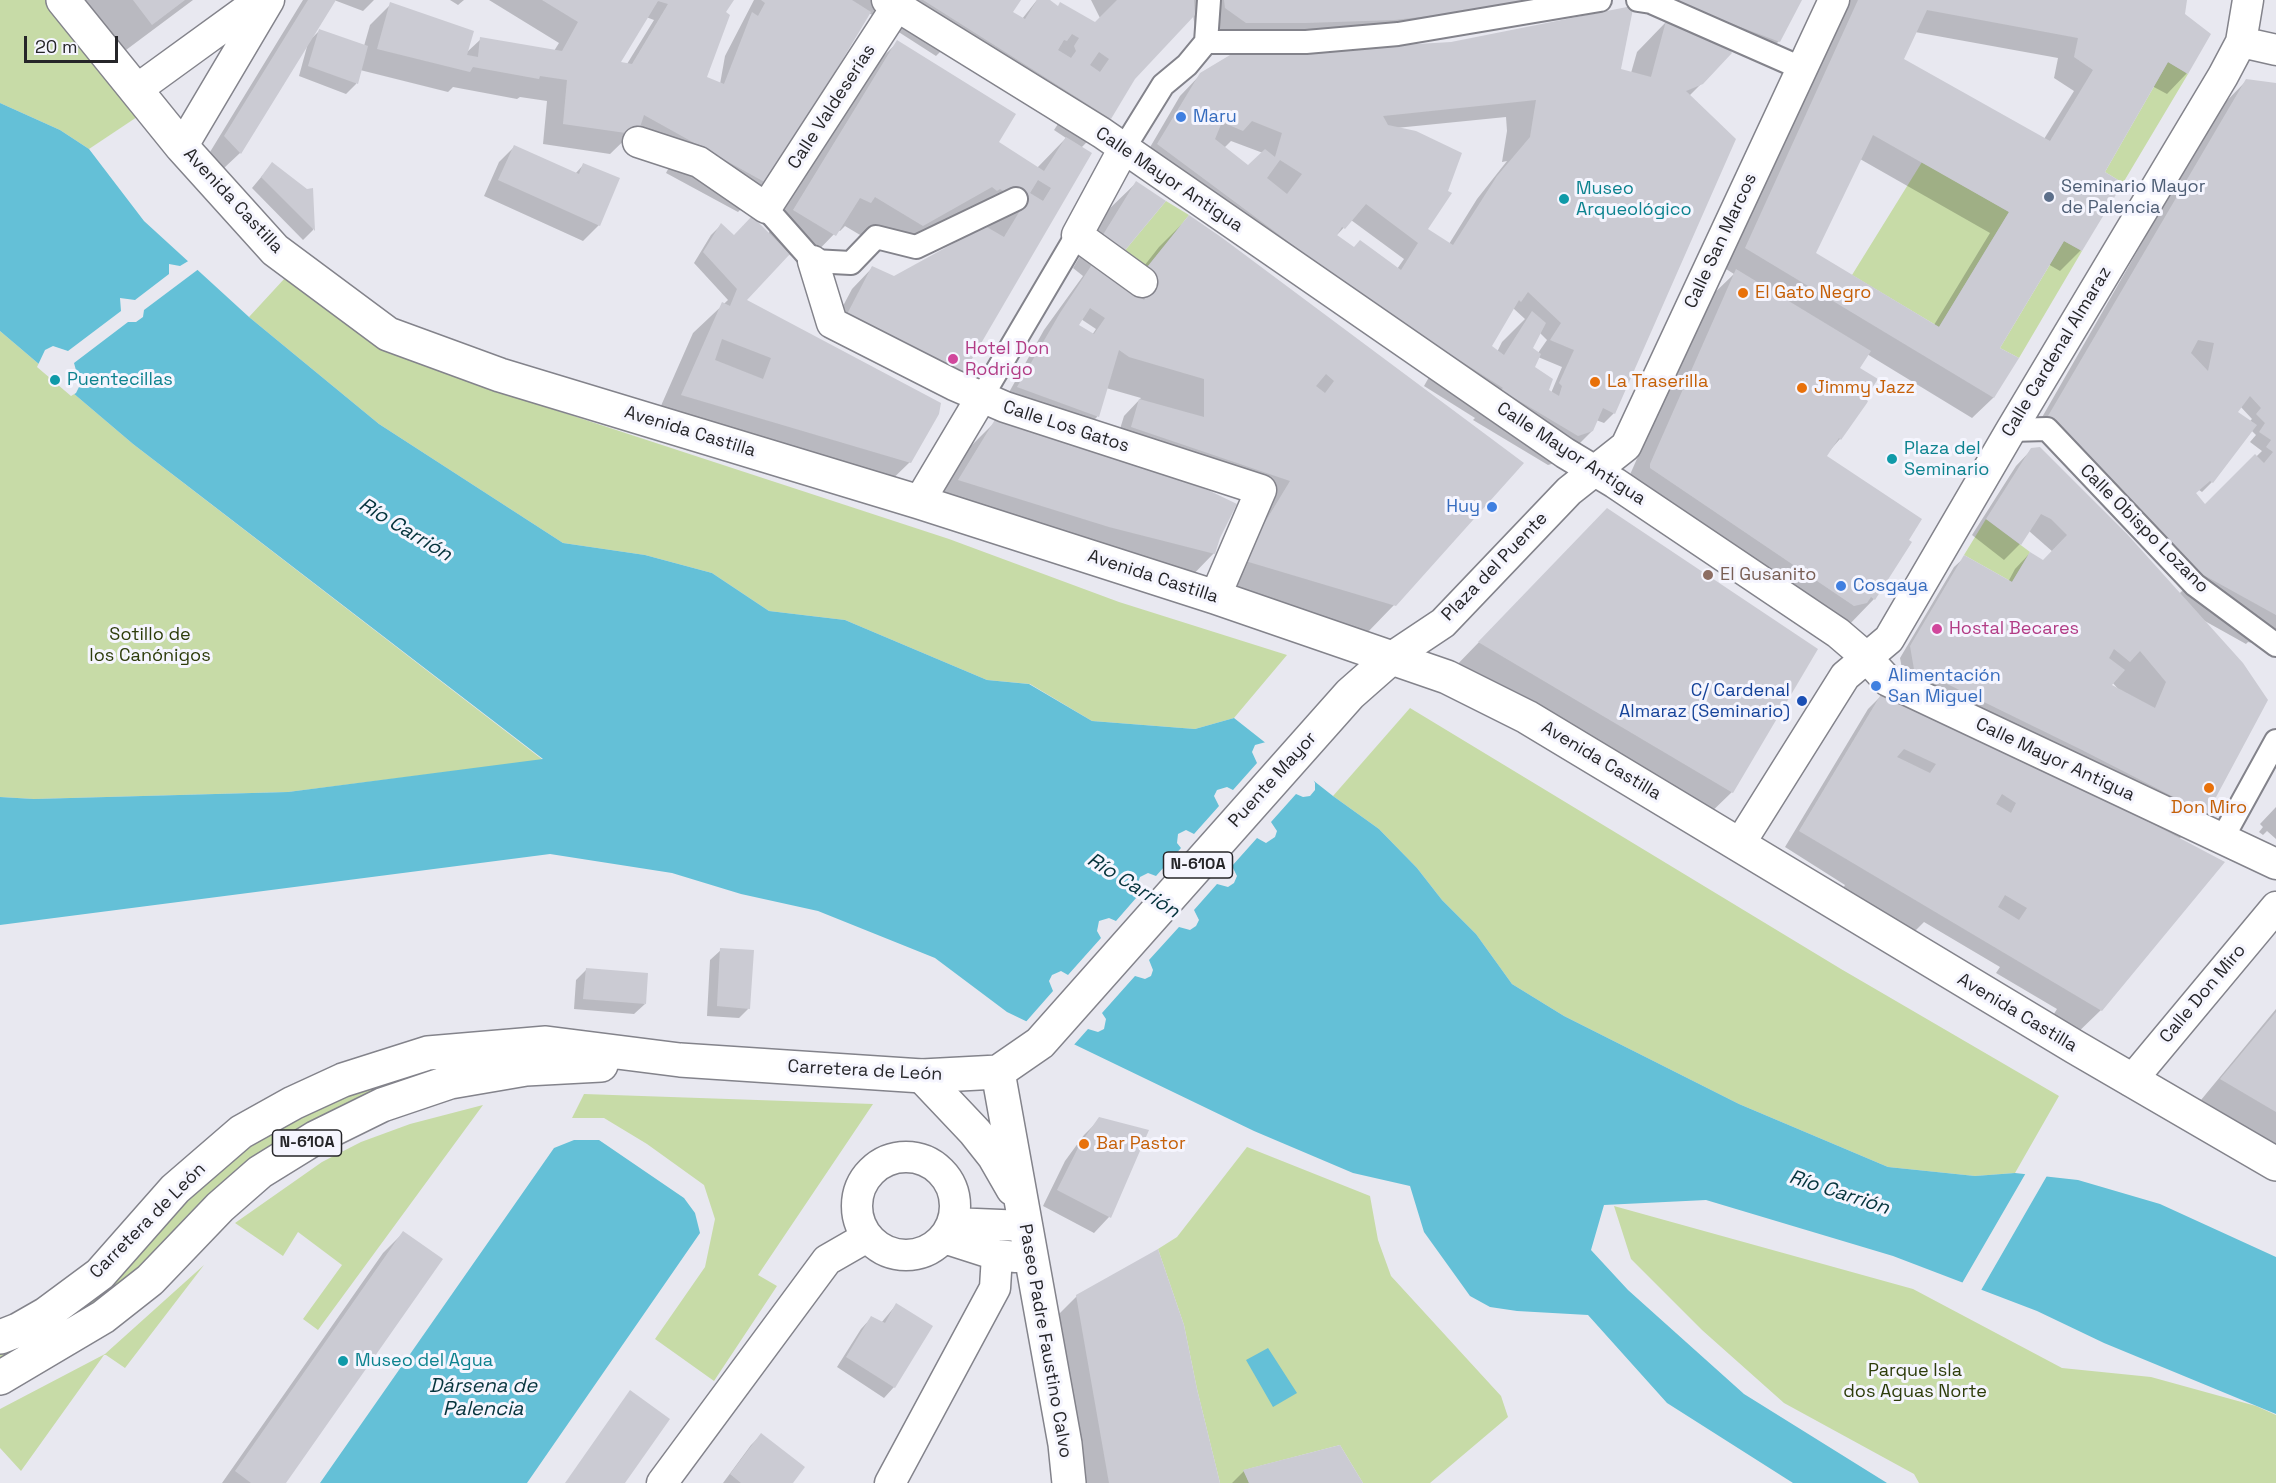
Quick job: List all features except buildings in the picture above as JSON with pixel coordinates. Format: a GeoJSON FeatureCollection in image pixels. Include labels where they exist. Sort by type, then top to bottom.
{"type":"FeatureCollection","features":[{"type":"Feature","properties":{"kind":"main road","name":"Avenida Castilla"},"geometry":{"type":"LineString","coordinates":[[63,0],[182,147],[274,250],[388,334],[500,375],[919,502],[1215,597],[1447,677],[1527,717],[2131,1081],[2276,1164]]}},
{"type":"Feature","properties":{"kind":"main road","name":"Puente Mayor"},"geometry":{"type":"LineString","coordinates":[[998,1072],[1040,1043],[1356,688],[1392,657]]}},
{"type":"Feature","properties":{"kind":"main road","name":"Carretera de León"},"geometry":{"type":"LineString","coordinates":[[0,1337],[46,1314],[100,1274],[175,1189],[241,1132],[293,1103],[343,1080],[428,1053],[546,1043],[680,1060],[922,1076],[998,1072]]}},
{"type":"Feature","properties":{"kind":"main road","name":"Carretera de León"},"geometry":{"type":"LineString","coordinates":[[0,1378],[103,1317],[150,1280],[220,1207],[261,1172],[315,1138],[382,1105],[450,1082],[526,1069],[680,1060]]}},
{"type":"Feature","properties":{"kind":"main road","name":"Paseo Padre Faustino Calvo"},"geometry":{"type":"LineString","coordinates":[[998,1072],[1065,1444],[1069,1483]]}},
{"type":"Feature","properties":{"kind":"main road","name":"Paseo Padre Faustino Calvo"},"geometry":{"type":"LineString","coordinates":[[922,1076],[975,1132],[994,1156],[1022,1213]]}},
{"type":"Feature","properties":{"kind":"street"},"geometry":{"type":"LineString","coordinates":[[136,90],[260,0]]}},
{"type":"Feature","properties":{"kind":"street"},"geometry":{"type":"LineString","coordinates":[[182,147],[268,0]]}},
{"type":"Feature","properties":{"kind":"street"},"geometry":{"type":"LineString","coordinates":[[919,502],[1077,235],[1124,148],[1163,85],[1186,65],[1206,42],[1209,0]]}},
{"type":"Feature","properties":{"kind":"street"},"geometry":{"type":"LineString","coordinates":[[1206,42],[1306,42],[1398,34],[1600,0]]}},
{"type":"Feature","properties":{"kind":"street"},"geometry":{"type":"LineString","coordinates":[[1638,0],[1651,2],[1801,68]]}},
{"type":"Feature","properties":{"kind":"street","name":"Calle San Marcos"},"geometry":{"type":"LineString","coordinates":[[1594,471],[1626,446],[1834,0]]}},
{"type":"Feature","properties":{"kind":"street","name":"Calle Cardenal Almaraz"},"geometry":{"type":"LineString","coordinates":[[1739,845],[1845,676],[1889,639],[2223,76],[2241,42],[2248,0]]}},
{"type":"Feature","properties":{"kind":"street","name":"Calle Mayor Antigua"},"geometry":{"type":"LineString","coordinates":[[892,3],[1102,133],[1594,471],[1838,633],[1866,657],[1888,681],[2276,864]]}},
{"type":"Feature","properties":{"kind":"street","name":"Calle Valdeserías"},"geometry":{"type":"LineString","coordinates":[[766,208],[892,3]]}},
{"type":"Feature","properties":{"kind":"street"},"geometry":{"type":"LineString","coordinates":[[2241,42],[2276,50]]}},
{"type":"Feature","properties":{"kind":"street"},"geometry":{"type":"LineString","coordinates":[[638,142],[699,162],[766,208],[813,261],[850,263],[876,237],[916,247],[1016,199]]}},
{"type":"Feature","properties":{"kind":"street"},"geometry":{"type":"LineString","coordinates":[[1077,235],[1142,282]]}},
{"type":"Feature","properties":{"kind":"street","name":"Calle Los Gatos"},"geometry":{"type":"LineString","coordinates":[[813,261],[832,323],[981,398],[1261,490],[1215,597]]}},
{"type":"Feature","properties":{"kind":"street","name":"Calle Obispo Lozano"},"geometry":{"type":"LineString","coordinates":[[2011,430],[2047,429],[2195,585],[2276,645]]}},
{"type":"Feature","properties":{"kind":"street","name":"Plaza del Puente"},"geometry":{"type":"LineString","coordinates":[[1392,657],[1443,623],[1569,491],[1594,471]]}},
{"type":"Feature","properties":{"kind":"street"},"geometry":{"type":"LineString","coordinates":[[2222,838],[2276,741]]}},
{"type":"Feature","properties":{"kind":"street","name":"Calle Don Miro"},"geometry":{"type":"LineString","coordinates":[[2131,1081],[2276,907]]}},
{"type":"Feature","properties":{"kind":"street"},"geometry":{"type":"LineString","coordinates":[[898,1158],[915,1158],[931,1164],[944,1175],[952,1190],[955,1207],[948,1230],[933,1248],[920,1254],[891,1253],[878,1247],[867,1237],[859,1222],[857,1205],[860,1188],[869,1174],[882,1163],[898,1158]]}},
{"type":"Feature","properties":{"kind":"street"},"geometry":{"type":"LineString","coordinates":[[948,1230],[1022,1213]]}},
{"type":"Feature","properties":{"kind":"street"},"geometry":{"type":"LineString","coordinates":[[948,1230],[998,1255],[1031,1260]]}},
{"type":"Feature","properties":{"kind":"street"},"geometry":{"type":"LineString","coordinates":[[662,1483],[827,1260],[867,1237]]}},
{"type":"Feature","properties":{"kind":"street"},"geometry":{"type":"LineString","coordinates":[[890,1483],[995,1288],[998,1255]]}},
{"type":"Feature","properties":{"kind":"green space"},"geometry":{"type":"Polygon","coordinates":[[[0,0],[45,0],[137,117],[89,149],[60,130],[0,103],[0,0]]]}},
{"type":"Feature","properties":{"kind":"green space"},"geometry":{"type":"Polygon","coordinates":[[[2168,62],[2188,74],[2123,183],[2105,172],[2168,62]]]}},
{"type":"Feature","properties":{"kind":"green space"},"geometry":{"type":"Polygon","coordinates":[[[1922,162],[2009,212],[1939,327],[1852,275],[1922,162]]]}},
{"type":"Feature","properties":{"kind":"green space"},"geometry":{"type":"Polygon","coordinates":[[[1166,201],[1189,215],[1144,271],[1122,254],[1166,201]]]}},
{"type":"Feature","properties":{"kind":"green space"},"geometry":{"type":"Polygon","coordinates":[[[2064,241],[2082,251],[2019,358],[2000,348],[2064,241]]]}},
{"type":"Feature","properties":{"kind":"green space"},"geometry":{"type":"Polygon","coordinates":[[[285,278],[331,313],[382,346],[488,388],[949,539],[1119,602],[1287,655],[1234,718],[1195,729],[1092,721],[1030,684],[987,680],[845,620],[769,611],[712,573],[645,555],[563,543],[379,424],[249,317],[285,278]]]}},
{"type":"Feature","properties":{"kind":"green space","name":"Sotillo de los Canónigos"},"geometry":{"type":"Polygon","coordinates":[[[0,331],[133,444],[543,760],[288,792],[34,799],[0,797],[0,331]]]}},
{"type":"Feature","properties":{"kind":"green space"},"geometry":{"type":"Polygon","coordinates":[[[1986,519],[2030,552],[2012,582],[1964,555],[1986,519]]]}},
{"type":"Feature","properties":{"kind":"green space"},"geometry":{"type":"Polygon","coordinates":[[[1410,708],[1841,969],[2059,1096],[2015,1173],[1975,1176],[1888,1167],[1739,1104],[1564,1016],[1512,984],[1476,934],[1442,900],[1417,868],[1379,829],[1333,796],[1410,708]]]}},
{"type":"Feature","properties":{"kind":"green space"},"geometry":{"type":"Polygon","coordinates":[[[412,1074],[454,1082],[382,1105],[0,1378],[0,1337],[293,1103],[412,1074]]]}},
{"type":"Feature","properties":{"kind":"green space"},"geometry":{"type":"Polygon","coordinates":[[[584,1094],[873,1104],[758,1275],[777,1286],[714,1381],[655,1339],[705,1267],[715,1219],[704,1185],[647,1144],[604,1118],[572,1118],[584,1094]]]}},
{"type":"Feature","properties":{"kind":"green space"},"geometry":{"type":"Polygon","coordinates":[[[483,1105],[318,1330],[303,1319],[342,1265],[298,1232],[283,1256],[235,1223],[322,1162],[361,1142],[410,1124],[483,1105]]]}},
{"type":"Feature","properties":{"kind":"green space"},"geometry":{"type":"Polygon","coordinates":[[[1247,1147],[1370,1196],[1378,1240],[1391,1276],[1501,1396],[1508,1417],[1430,1483],[1363,1483],[1340,1445],[1244,1470],[1249,1483],[1220,1483],[1184,1325],[1158,1249],[1177,1237],[1247,1147]]]}},
{"type":"Feature","properties":{"kind":"green space","name":"Parque Isla dos Aguas Norte"},"geometry":{"type":"Polygon","coordinates":[[[1614,1206],[1913,1289],[2062,1368],[2151,1377],[2256,1406],[2276,1415],[2276,1483],[1919,1483],[1914,1474],[1784,1403],[1702,1330],[1631,1259],[1614,1206]]]}},
{"type":"Feature","properties":{"kind":"green space"},"geometry":{"type":"Polygon","coordinates":[[[204,1265],[125,1368],[104,1355],[21,1471],[0,1448],[0,1409],[105,1354],[204,1265]]]}},
{"type":"Feature","properties":{"kind":"water","name":"Río Carrión"},"geometry":{"type":"Polygon","coordinates":[[[0,103],[60,130],[89,149],[144,221],[249,317],[379,424],[563,543],[645,555],[712,573],[769,611],[845,620],[987,680],[1029,684],[1092,721],[1195,729],[1234,718],[1379,829],[1417,868],[1442,900],[1476,934],[1512,984],[1564,1016],[1739,1104],[1888,1167],[1975,1176],[2015,1173],[2078,1180],[2160,1204],[2276,1257],[2276,1414],[2104,1343],[2037,1311],[1893,1256],[1706,1200],[1604,1205],[1591,1250],[1628,1290],[1744,1394],[1887,1483],[1793,1483],[1667,1403],[1588,1315],[1490,1307],[1470,1296],[1424,1232],[1410,1186],[1353,1173],[1254,1131],[1007,1012],[935,958],[818,911],[741,894],[672,873],[550,854],[0,925],[0,797],[34,799],[288,792],[543,759],[133,444],[0,331],[0,103]]]}},
{"type":"Feature","properties":{"kind":"water","name":"Dársena de Palencia"},"geometry":{"type":"Polygon","coordinates":[[[574,1140],[599,1140],[684,1198],[695,1213],[700,1233],[527,1483],[320,1483],[554,1148],[574,1140]]]}},
{"type":"Feature","properties":{"kind":"water"},"geometry":{"type":"Polygon","coordinates":[[[1268,1348],[1297,1393],[1273,1407],[1246,1360],[1268,1348]]]}},
{"type":"Feature","properties":{"kind":"pier"},"geometry":{"type":"Polygon","coordinates":[[[190,260],[200,268],[144,310],[143,317],[136,322],[128,322],[74,363],[80,385],[76,393],[71,396],[37,367],[45,350],[53,346],[68,351],[121,311],[120,298],[135,300],[169,274],[169,264],[180,266],[190,260]]]}},
{"type":"Feature","properties":{"kind":"pier"},"geometry":{"type":"Polygon","coordinates":[[[1266,742],[1274,744],[1313,775],[1315,783],[1315,790],[1310,796],[1303,797],[1296,794],[1271,822],[1277,831],[1275,837],[1266,843],[1257,838],[1232,866],[1237,876],[1234,883],[1228,887],[1217,884],[1194,910],[1199,920],[1196,926],[1190,930],[1179,927],[1149,960],[1153,970],[1151,976],[1145,979],[1135,976],[1102,1013],[1106,1019],[1104,1029],[1098,1032],[1088,1029],[1072,1047],[1024,1024],[1053,991],[1049,981],[1052,975],[1061,971],[1068,975],[1101,938],[1097,931],[1099,921],[1109,918],[1116,921],[1143,890],[1138,883],[1140,877],[1148,873],[1156,876],[1181,848],[1177,843],[1178,834],[1186,830],[1194,834],[1219,806],[1214,796],[1217,790],[1227,787],[1233,790],[1257,763],[1252,752],[1255,745],[1266,742]]]}},
{"type":"Feature","properties":{"kind":"pier"},"geometry":{"type":"Polygon","coordinates":[[[2027,1171],[2048,1174],[1980,1292],[1961,1285],[2027,1171]]]}},
{"type":"Feature","properties":{"kind":"place","name":"Maru"},"geometry":{"type":"Point","coordinates":[1181,117]}},
{"type":"Feature","properties":{"kind":"place","name":"Seminario Mayor de Palencia"},"geometry":{"type":"Point","coordinates":[2049,197]}},
{"type":"Feature","properties":{"kind":"place","name":"Museo Arqueológico"},"geometry":{"type":"Point","coordinates":[1564,199]}},
{"type":"Feature","properties":{"kind":"place","name":"El Gato Negro"},"geometry":{"type":"Point","coordinates":[1743,293]}},
{"type":"Feature","properties":{"kind":"place","name":"Hotel Don Rodrigo"},"geometry":{"type":"Point","coordinates":[953,359]}},
{"type":"Feature","properties":{"kind":"place","name":"Puentecillas"},"geometry":{"type":"Point","coordinates":[55,380]}},
{"type":"Feature","properties":{"kind":"place","name":"La Traserilla"},"geometry":{"type":"Point","coordinates":[1595,382]}},
{"type":"Feature","properties":{"kind":"place","name":"Jimmy Jazz"},"geometry":{"type":"Point","coordinates":[1802,388]}},
{"type":"Feature","properties":{"kind":"place","name":"Plaza del Seminario"},"geometry":{"type":"Point","coordinates":[1892,459]}},
{"type":"Feature","properties":{"kind":"place","name":"Huy"},"geometry":{"type":"Point","coordinates":[1492,507]}},
{"type":"Feature","properties":{"kind":"place","name":"El Gusanito"},"geometry":{"type":"Point","coordinates":[1708,575]}},
{"type":"Feature","properties":{"kind":"place","name":"Cosgaya"},"geometry":{"type":"Point","coordinates":[1841,586]}},
{"type":"Feature","properties":{"kind":"place","name":"Hostal Becares"},"geometry":{"type":"Point","coordinates":[1937,629]}},
{"type":"Feature","properties":{"kind":"place","name":"Alimentación San Miguel"},"geometry":{"type":"Point","coordinates":[1876,686]}},
{"type":"Feature","properties":{"kind":"place","name":"C/ Cardenal Almaraz (Seminario)"},"geometry":{"type":"Point","coordinates":[1802,701]}},
{"type":"Feature","properties":{"kind":"place","name":"Don Miro"},"geometry":{"type":"Point","coordinates":[2209,788]}},
{"type":"Feature","properties":{"kind":"place","name":"Bar Pastor"},"geometry":{"type":"Point","coordinates":[1084,1144]}},
{"type":"Feature","properties":{"kind":"place","name":"Museo del Agua"},"geometry":{"type":"Point","coordinates":[343,1361]}}]}
